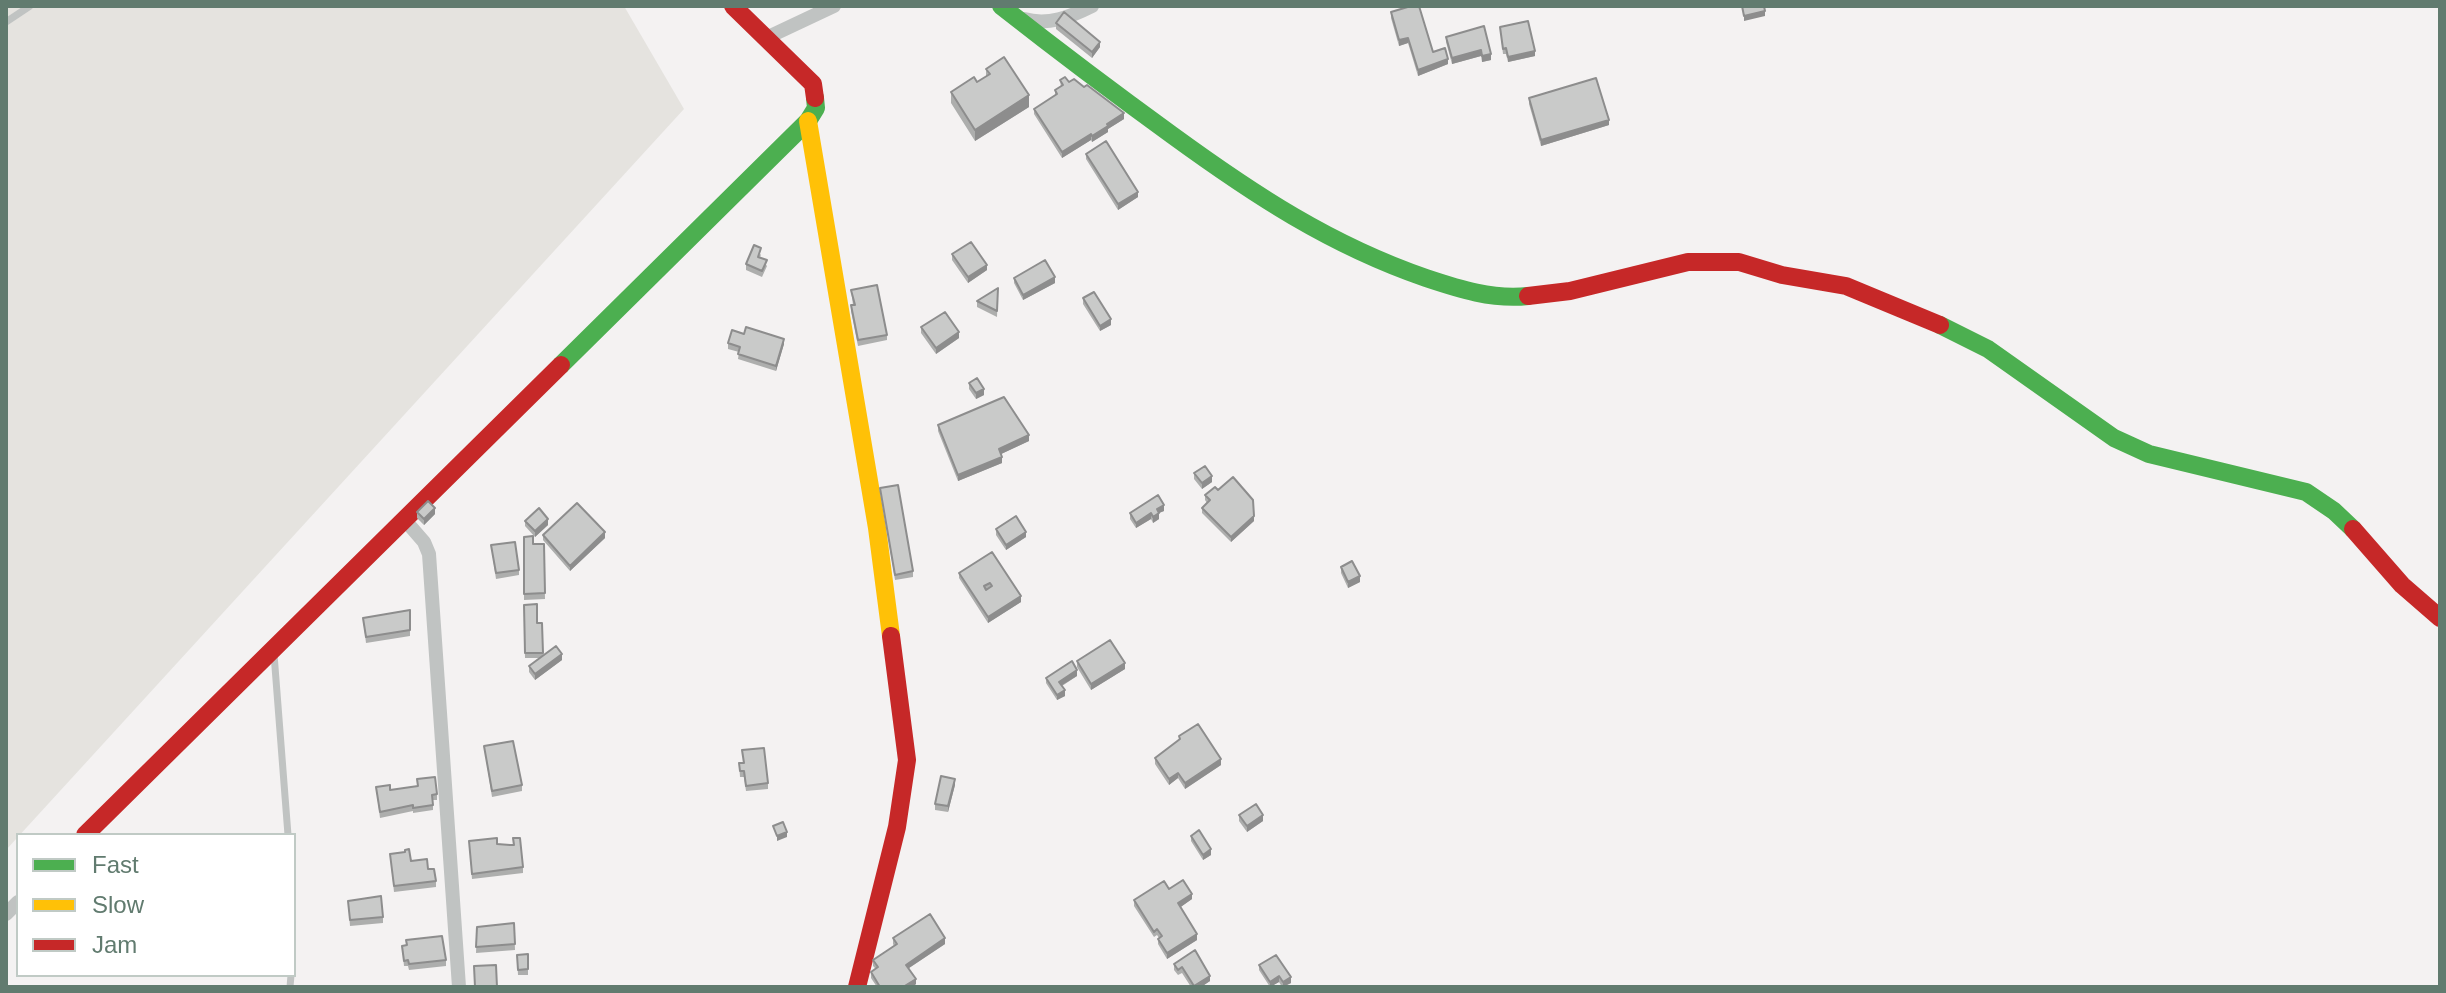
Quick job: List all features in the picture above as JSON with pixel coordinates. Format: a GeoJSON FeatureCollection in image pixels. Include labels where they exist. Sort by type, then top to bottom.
{"type":"FeatureCollection","features":[{"type":"Feature","properties":{"kind":"street"},"geometry":{"type":"LineString","coordinates":[[87,833],[808,121],[816,108],[813,84],[733,6]]}},
{"type":"Feature","properties":{"kind":"street"},"geometry":{"type":"LineString","coordinates":[[766,38],[834,6]]}},
{"type":"Feature","properties":{"kind":"street"},"geometry":{"type":"LineString","coordinates":[[1006,11],[1039,23],[1072,16],[1092,6]]}},
{"type":"Feature","properties":{"kind":"street"},"geometry":{"type":"LineString","coordinates":[[1006,11],[1252,193],[1316,231],[1385,264],[1468,292],[1519,297],[1570,291],[1688,262],[1739,262],[1782,275],[1846,286],[1934,322],[1988,349],[2114,438],[2149,454],[2306,492],[2327,504],[2355,529],[2396,580],[2440,618]]}},
{"type":"Feature","properties":{"kind":"street"},"geometry":{"type":"LineString","coordinates":[[808,121],[877,528],[907,760],[897,827],[857,987]]}},
{"type":"Feature","properties":{"kind":"street"},"geometry":{"type":"LineString","coordinates":[[404,519],[424,542],[429,554],[459,987]]}},
{"type":"Feature","properties":{"kind":"lane"},"geometry":{"type":"LineString","coordinates":[[6,22],[30,6]]}},
{"type":"Feature","properties":{"kind":"lane"},"geometry":{"type":"LineString","coordinates":[[273,648],[288,833]]}},
{"type":"Feature","properties":{"kind":"shaded area"},"geometry":{"type":"Polygon","coordinates":[[[6,6],[624,6],[684,109],[22,833],[16,833],[16,839],[6,850],[6,6]]]}},
{"type":"Feature","properties":{"kind":"building"},"geometry":{"type":"Polygon","coordinates":[[[1419,6],[1433,52],[1445,48],[1448,59],[1418,70],[1408,38],[1399,40],[1391,12],[1419,6]]]}},
{"type":"Feature","properties":{"kind":"building"},"geometry":{"type":"Polygon","coordinates":[[[1742,6],[1764,6],[1765,11],[1744,16],[1742,6]]]}},
{"type":"Feature","properties":{"kind":"building"},"geometry":{"type":"Polygon","coordinates":[[[1064,12],[1100,42],[1092,52],[1056,23],[1064,12]]]}},
{"type":"Feature","properties":{"kind":"building"},"geometry":{"type":"Polygon","coordinates":[[[1528,21],[1535,51],[1508,57],[1506,48],[1503,49],[1500,27],[1528,21]]]}},
{"type":"Feature","properties":{"kind":"building"},"geometry":{"type":"Polygon","coordinates":[[[1484,26],[1491,54],[1482,56],[1481,50],[1452,58],[1446,37],[1484,26]]]}},
{"type":"Feature","properties":{"kind":"building"},"geometry":{"type":"Polygon","coordinates":[[[1004,57],[1029,95],[975,130],[951,92],[974,77],[977,82],[990,74],[986,69],[1004,57]]]}},
{"type":"Feature","properties":{"kind":"building"},"geometry":{"type":"Polygon","coordinates":[[[1065,77],[1069,82],[1074,79],[1084,87],[1087,85],[1124,113],[1108,126],[1062,152],[1034,109],[1057,94],[1055,90],[1063,85],[1060,80],[1065,77]]]}},
{"type":"Feature","properties":{"kind":"building"},"geometry":{"type":"Polygon","coordinates":[[[1596,78],[1609,120],[1541,140],[1529,98],[1596,78]]]}},
{"type":"Feature","properties":{"kind":"building"},"geometry":{"type":"Polygon","coordinates":[[[1106,141],[1138,192],[1118,204],[1086,154],[1106,141]]]}},
{"type":"Feature","properties":{"kind":"building"},"geometry":{"type":"Polygon","coordinates":[[[971,242],[987,265],[968,277],[952,254],[971,242]]]}},
{"type":"Feature","properties":{"kind":"building"},"geometry":{"type":"Polygon","coordinates":[[[754,245],[761,248],[758,257],[767,260],[762,271],[746,264],[754,245]]]}},
{"type":"Feature","properties":{"kind":"building"},"geometry":{"type":"Polygon","coordinates":[[[1045,260],[1055,277],[1023,295],[1014,278],[1045,260]]]}},
{"type":"Feature","properties":{"kind":"building"},"geometry":{"type":"Polygon","coordinates":[[[877,285],[887,335],[858,340],[851,290],[877,285]]]}},
{"type":"Feature","properties":{"kind":"building"},"geometry":{"type":"Polygon","coordinates":[[[998,288],[997,311],[977,301],[998,288]]]}},
{"type":"Feature","properties":{"kind":"building"},"geometry":{"type":"Polygon","coordinates":[[[1094,292],[1111,319],[1100,326],[1083,298],[1094,292]]]}},
{"type":"Feature","properties":{"kind":"building"},"geometry":{"type":"Polygon","coordinates":[[[945,312],[959,332],[936,348],[921,327],[945,312]]]}},
{"type":"Feature","properties":{"kind":"building"},"geometry":{"type":"Polygon","coordinates":[[[746,327],[784,339],[776,366],[738,354],[740,347],[728,343],[732,330],[744,334],[746,327]]]}},
{"type":"Feature","properties":{"kind":"building"},"geometry":{"type":"Polygon","coordinates":[[[977,378],[984,389],[976,393],[969,383],[977,378]]]}},
{"type":"Feature","properties":{"kind":"building"},"geometry":{"type":"Polygon","coordinates":[[[1004,397],[1029,435],[999,449],[1002,457],[958,475],[938,425],[1004,397]]]}},
{"type":"Feature","properties":{"kind":"building"},"geometry":{"type":"Polygon","coordinates":[[[1205,466],[1212,476],[1202,483],[1194,473],[1205,466]]]}},
{"type":"Feature","properties":{"kind":"building"},"geometry":{"type":"Polygon","coordinates":[[[1233,477],[1253,500],[1254,516],[1231,537],[1202,508],[1210,500],[1205,495],[1215,487],[1218,490],[1233,477]]]}},
{"type":"Feature","properties":{"kind":"building"},"geometry":{"type":"Polygon","coordinates":[[[898,485],[913,571],[895,575],[880,488],[898,485]]]}},
{"type":"Feature","properties":{"kind":"building"},"geometry":{"type":"Polygon","coordinates":[[[1158,495],[1164,505],[1157,509],[1159,513],[1153,517],[1151,513],[1136,523],[1130,513],[1158,495]]]}},
{"type":"Feature","properties":{"kind":"building"},"geometry":{"type":"Polygon","coordinates":[[[428,501],[435,508],[424,519],[417,512],[428,501]]]}},
{"type":"Feature","properties":{"kind":"building"},"geometry":{"type":"Polygon","coordinates":[[[577,503],[605,532],[570,566],[543,535],[577,503]]]}},
{"type":"Feature","properties":{"kind":"building"},"geometry":{"type":"Polygon","coordinates":[[[539,508],[548,519],[535,531],[525,521],[539,508]]]}},
{"type":"Feature","properties":{"kind":"building"},"geometry":{"type":"Polygon","coordinates":[[[1016,516],[1026,532],[1006,545],[996,529],[1016,516]]]}},
{"type":"Feature","properties":{"kind":"building"},"geometry":{"type":"Polygon","coordinates":[[[533,536],[533,544],[544,544],[545,593],[524,594],[524,537],[533,536]]]}},
{"type":"Feature","properties":{"kind":"building"},"geometry":{"type":"Polygon","coordinates":[[[515,542],[519,570],[496,573],[491,545],[515,542]]]}},
{"type":"Feature","properties":{"kind":"building"},"geometry":{"type":"Polygon","coordinates":[[[992,552],[1021,596],[988,617],[959,573],[992,552]]]}},
{"type":"Feature","properties":{"kind":"building"},"geometry":{"type":"Polygon","coordinates":[[[1352,561],[1360,576],[1348,582],[1341,567],[1352,561]]]}},
{"type":"Feature","properties":{"kind":"building"},"geometry":{"type":"Polygon","coordinates":[[[537,604],[537,623],[542,623],[543,653],[525,653],[524,605],[537,604]]]}},
{"type":"Feature","properties":{"kind":"building"},"geometry":{"type":"Polygon","coordinates":[[[410,610],[410,630],[366,637],[363,618],[410,610]]]}},
{"type":"Feature","properties":{"kind":"building"},"geometry":{"type":"Polygon","coordinates":[[[1110,640],[1125,663],[1091,684],[1077,661],[1110,640]]]}},
{"type":"Feature","properties":{"kind":"building"},"geometry":{"type":"Polygon","coordinates":[[[556,646],[562,654],[535,674],[529,666],[556,646]]]}},
{"type":"Feature","properties":{"kind":"building"},"geometry":{"type":"Polygon","coordinates":[[[1072,661],[1077,670],[1059,682],[1065,690],[1057,695],[1046,678],[1072,661]]]}},
{"type":"Feature","properties":{"kind":"building"},"geometry":{"type":"Polygon","coordinates":[[[1198,724],[1221,759],[1185,783],[1178,773],[1169,779],[1155,758],[1198,724]]]}},
{"type":"Feature","properties":{"kind":"building"},"geometry":{"type":"Polygon","coordinates":[[[513,741],[522,785],[492,791],[484,746],[513,741]]]}},
{"type":"Feature","properties":{"kind":"building"},"geometry":{"type":"Polygon","coordinates":[[[764,748],[768,783],[746,786],[744,771],[740,771],[739,763],[744,763],[742,750],[764,748]]]}},
{"type":"Feature","properties":{"kind":"building"},"geometry":{"type":"Polygon","coordinates":[[[941,776],[955,779],[948,806],[935,804],[941,776]]]}},
{"type":"Feature","properties":{"kind":"building"},"geometry":{"type":"Polygon","coordinates":[[[435,777],[437,794],[432,795],[433,805],[413,808],[413,805],[380,812],[376,787],[390,785],[390,790],[418,786],[417,779],[435,777]]]}},
{"type":"Feature","properties":{"kind":"building"},"geometry":{"type":"Polygon","coordinates":[[[1256,804],[1263,815],[1247,826],[1239,815],[1256,804]]]}},
{"type":"Feature","properties":{"kind":"building"},"geometry":{"type":"Polygon","coordinates":[[[783,822],[787,832],[777,836],[773,826],[783,822]]]}},
{"type":"Feature","properties":{"kind":"building"},"geometry":{"type":"Polygon","coordinates":[[[1199,830],[1211,849],[1203,855],[1191,836],[1199,830]]]}},
{"type":"Feature","properties":{"kind":"building"},"geometry":{"type":"Polygon","coordinates":[[[497,838],[497,844],[514,845],[513,838],[520,838],[523,867],[472,874],[469,841],[497,838]]]}},
{"type":"Feature","properties":{"kind":"building"},"geometry":{"type":"Polygon","coordinates":[[[409,849],[411,861],[427,859],[428,869],[434,869],[436,881],[394,886],[390,854],[409,849]]]}},
{"type":"Feature","properties":{"kind":"building"},"geometry":{"type":"Polygon","coordinates":[[[1183,880],[1192,894],[1178,903],[1197,934],[1167,953],[1158,939],[1162,936],[1157,929],[1154,932],[1134,900],[1164,881],[1169,889],[1183,880]]]}},
{"type":"Feature","properties":{"kind":"building"},"geometry":{"type":"Polygon","coordinates":[[[381,896],[383,917],[350,920],[348,901],[381,896]]]}},
{"type":"Feature","properties":{"kind":"building"},"geometry":{"type":"Polygon","coordinates":[[[930,914],[945,938],[906,965],[916,979],[903,987],[880,987],[871,972],[878,967],[873,960],[897,944],[893,938],[930,914]]]}},
{"type":"Feature","properties":{"kind":"building"},"geometry":{"type":"Polygon","coordinates":[[[514,923],[515,944],[476,947],[477,927],[514,923]]]}},
{"type":"Feature","properties":{"kind":"building"},"geometry":{"type":"Polygon","coordinates":[[[442,936],[446,960],[409,964],[408,960],[404,961],[402,946],[407,945],[406,940],[442,936]]]}},
{"type":"Feature","properties":{"kind":"building"},"geometry":{"type":"Polygon","coordinates":[[[1195,950],[1210,976],[1194,986],[1182,967],[1178,970],[1174,964],[1195,950]]]}},
{"type":"Feature","properties":{"kind":"building"},"geometry":{"type":"Polygon","coordinates":[[[528,954],[528,969],[518,970],[517,955],[528,954]]]}},
{"type":"Feature","properties":{"kind":"building"},"geometry":{"type":"Polygon","coordinates":[[[1276,955],[1291,977],[1283,982],[1279,976],[1270,982],[1259,965],[1276,955]]]}},
{"type":"Feature","properties":{"kind":"building"},"geometry":{"type":"Polygon","coordinates":[[[496,965],[497,987],[475,987],[474,966],[496,965]]]}},
{"type":"Feature","properties":{"kind":"traffic: fast"},"geometry":{"type":"LineString","coordinates":[[1001,6],[1202,157],[1325,234],[1391,265],[1451,286],[1489,295],[1528,296]]}},
{"type":"Feature","properties":{"kind":"traffic: fast"},"geometry":{"type":"LineString","coordinates":[[561,365],[808,121],[816,108],[815,98]]}},
{"type":"Feature","properties":{"kind":"traffic: fast"},"geometry":{"type":"LineString","coordinates":[[1940,325],[1988,349],[2114,438],[2149,454],[2306,492],[2353,529]]}},
{"type":"Feature","properties":{"kind":"traffic: slow"},"geometry":{"type":"LineString","coordinates":[[808,121],[877,528],[891,636]]}},
{"type":"Feature","properties":{"kind":"traffic: jam"},"geometry":{"type":"LineString","coordinates":[[733,6],[813,84],[815,98]]}},
{"type":"Feature","properties":{"kind":"traffic: jam"},"geometry":{"type":"LineString","coordinates":[[1528,296],[1570,291],[1688,262],[1739,262],[1782,275],[1846,286],[1940,325]]}},
{"type":"Feature","properties":{"kind":"traffic: jam"},"geometry":{"type":"LineString","coordinates":[[87,833],[561,365]]}},
{"type":"Feature","properties":{"kind":"traffic: jam"},"geometry":{"type":"LineString","coordinates":[[2353,529],[2402,585],[2440,618]]}},
{"type":"Feature","properties":{"kind":"traffic: jam"},"geometry":{"type":"LineString","coordinates":[[857,987],[897,827],[907,760],[891,636]]}}]}
